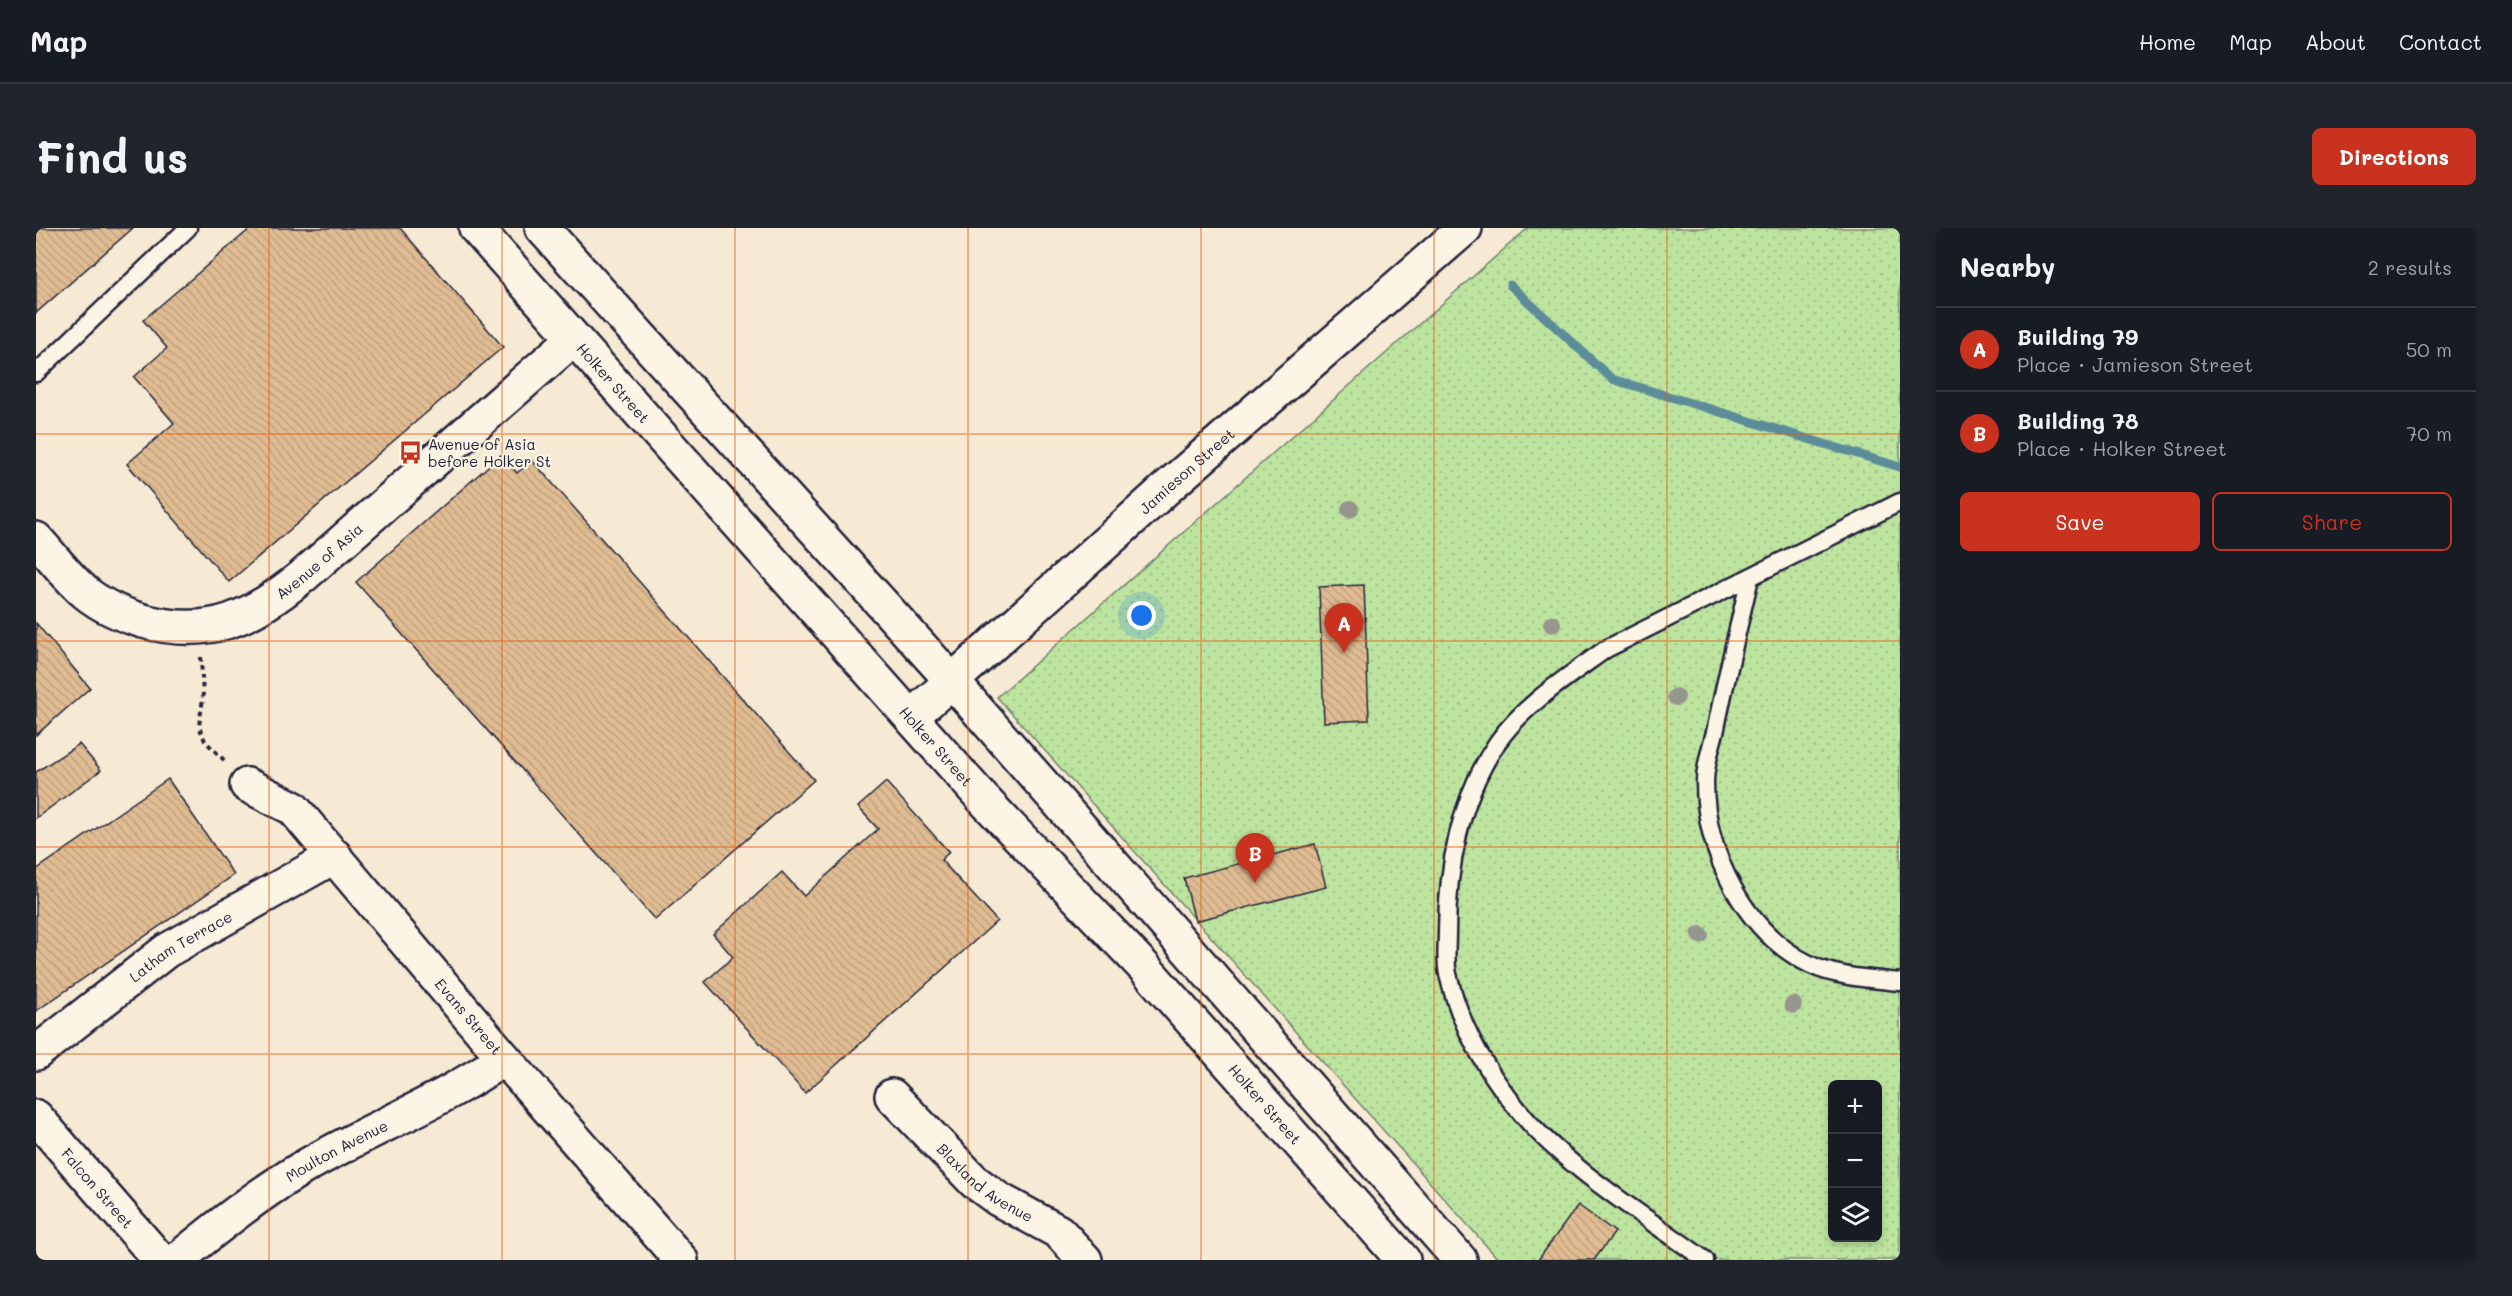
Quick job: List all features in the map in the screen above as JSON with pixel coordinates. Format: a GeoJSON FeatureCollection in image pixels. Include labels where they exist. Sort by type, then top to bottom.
{"type":"FeatureCollection","features":[{"type":"Feature","properties":{"kind":"street","name":"Holker Street"},"geometry":{"type":"LineString","coordinates":[[476,228],[912,716],[984,800],[1144,967],[1403,1260]]}},
{"type":"Feature","properties":{"kind":"street"},"geometry":{"type":"LineString","coordinates":[[542,228],[952,681],[1460,1260]]}},
{"type":"Feature","properties":{"kind":"street","name":"Jamieson Street"},"geometry":{"type":"LineString","coordinates":[[912,716],[1465,228]]}},
{"type":"Feature","properties":{"kind":"street","name":"Avenue of Asia"},"geometry":{"type":"LineString","coordinates":[[36,539],[86,593],[121,615],[159,625],[191,629],[234,620],[272,601],[573,339]]}},
{"type":"Feature","properties":{"kind":"street","name":"Evans Street"},"geometry":{"type":"LineString","coordinates":[[247,784],[293,808],[504,1058],[681,1260]]}},
{"type":"Feature","properties":{"kind":"street","name":"Latham Terrace"},"geometry":{"type":"LineString","coordinates":[[36,1053],[166,951],[335,856]]}},
{"type":"Feature","properties":{"kind":"street","name":"Moulton Avenue"},"geometry":{"type":"LineString","coordinates":[[177,1260],[216,1228],[299,1171],[470,1082],[504,1058]]}},
{"type":"Feature","properties":{"kind":"street","name":"Blaxland Avenue"},"geometry":{"type":"LineString","coordinates":[[892,1096],[975,1182],[998,1198],[1059,1232],[1085,1260]]}},
{"type":"Feature","properties":{"kind":"street","name":"Falcon Street"},"geometry":{"type":"LineString","coordinates":[[36,1117],[160,1260]]}},
{"type":"Feature","properties":{"kind":"lane"},"geometry":{"type":"LineString","coordinates":[[36,373],[189,228]]}},
{"type":"Feature","properties":{"kind":"lane"},"geometry":{"type":"LineString","coordinates":[[1705,1260],[1557,1148],[1522,1115],[1484,1065],[1463,1019],[1448,972],[1449,872],[1458,833],[1482,770],[1497,742],[1517,720],[1563,681],[1606,649],[1900,502]]}},
{"type":"Feature","properties":{"kind":"lane"},"geometry":{"type":"LineString","coordinates":[[1750,578],[1705,779],[1708,821],[1718,857],[1742,904],[1772,938],[1811,965],[1853,976],[1900,982]]}},
{"type":"Feature","properties":{"kind":"path"},"geometry":{"type":"LineString","coordinates":[[191,629],[203,663],[203,698],[199,726],[205,741],[247,784]]}},
{"type":"Feature","properties":{"kind":"green space"},"geometry":{"type":"Polygon","coordinates":[[[1528,228],[1900,228],[1900,1260],[1499,1260],[997,697],[1528,228]]]}},
{"type":"Feature","properties":{"kind":"building"},"geometry":{"type":"Polygon","coordinates":[[[36,228],[133,228],[36,313],[36,228]]]}},
{"type":"Feature","properties":{"kind":"building"},"geometry":{"type":"Polygon","coordinates":[[[251,228],[400,228],[503,347],[229,582],[127,464],[174,423],[134,377],[167,348],[143,320],[251,228]]]}},
{"type":"Feature","properties":{"kind":"building"},"geometry":{"type":"Polygon","coordinates":[[[501,455],[517,473],[532,460],[814,780],[655,920],[356,582],[501,455]]]}},
{"type":"Feature","properties":{"kind":"building"},"geometry":{"type":"Polygon","coordinates":[[[1364,585],[1369,720],[1324,722],[1319,587],[1364,585]]]}},
{"type":"Feature","properties":{"kind":"building"},"geometry":{"type":"Polygon","coordinates":[[[36,623],[90,688],[36,735],[36,623]]]}},
{"type":"Feature","properties":{"kind":"building"},"geometry":{"type":"Polygon","coordinates":[[[79,744],[101,770],[36,818],[36,772],[79,744]]]}},
{"type":"Feature","properties":{"kind":"building"},"geometry":{"type":"Polygon","coordinates":[[[168,779],[234,875],[36,1011],[36,870],[168,779]]]}},
{"type":"Feature","properties":{"kind":"building"},"geometry":{"type":"Polygon","coordinates":[[[886,782],[949,852],[941,860],[997,921],[805,1093],[705,982],[733,957],[713,934],[782,872],[804,896],[878,829],[858,807],[886,782]]]}},
{"type":"Feature","properties":{"kind":"building"},"geometry":{"type":"Polygon","coordinates":[[[1315,844],[1326,887],[1195,921],[1184,878],[1315,844]]]}},
{"type":"Feature","properties":{"kind":"building"},"geometry":{"type":"Polygon","coordinates":[[[1578,1205],[1615,1232],[1594,1260],[1538,1260],[1578,1205]]]}},
{"type":"Feature","properties":{"kind":"waterway"},"geometry":{"type":"LineString","coordinates":[[1510,285],[1612,379],[1900,467]]}},
{"type":"Feature","properties":{"kind":"place","name":"Avenue of Asia before Holker St"},"geometry":{"type":"Point","coordinates":[410,453]}},
{"type":"Feature","properties":{"kind":"place","name":"Building 79"},"geometry":{"type":"Point","coordinates":[1344,653]}},
{"type":"Feature","properties":{"kind":"place","name":"Building 78"},"geometry":{"type":"Point","coordinates":[1255,883]}}]}
